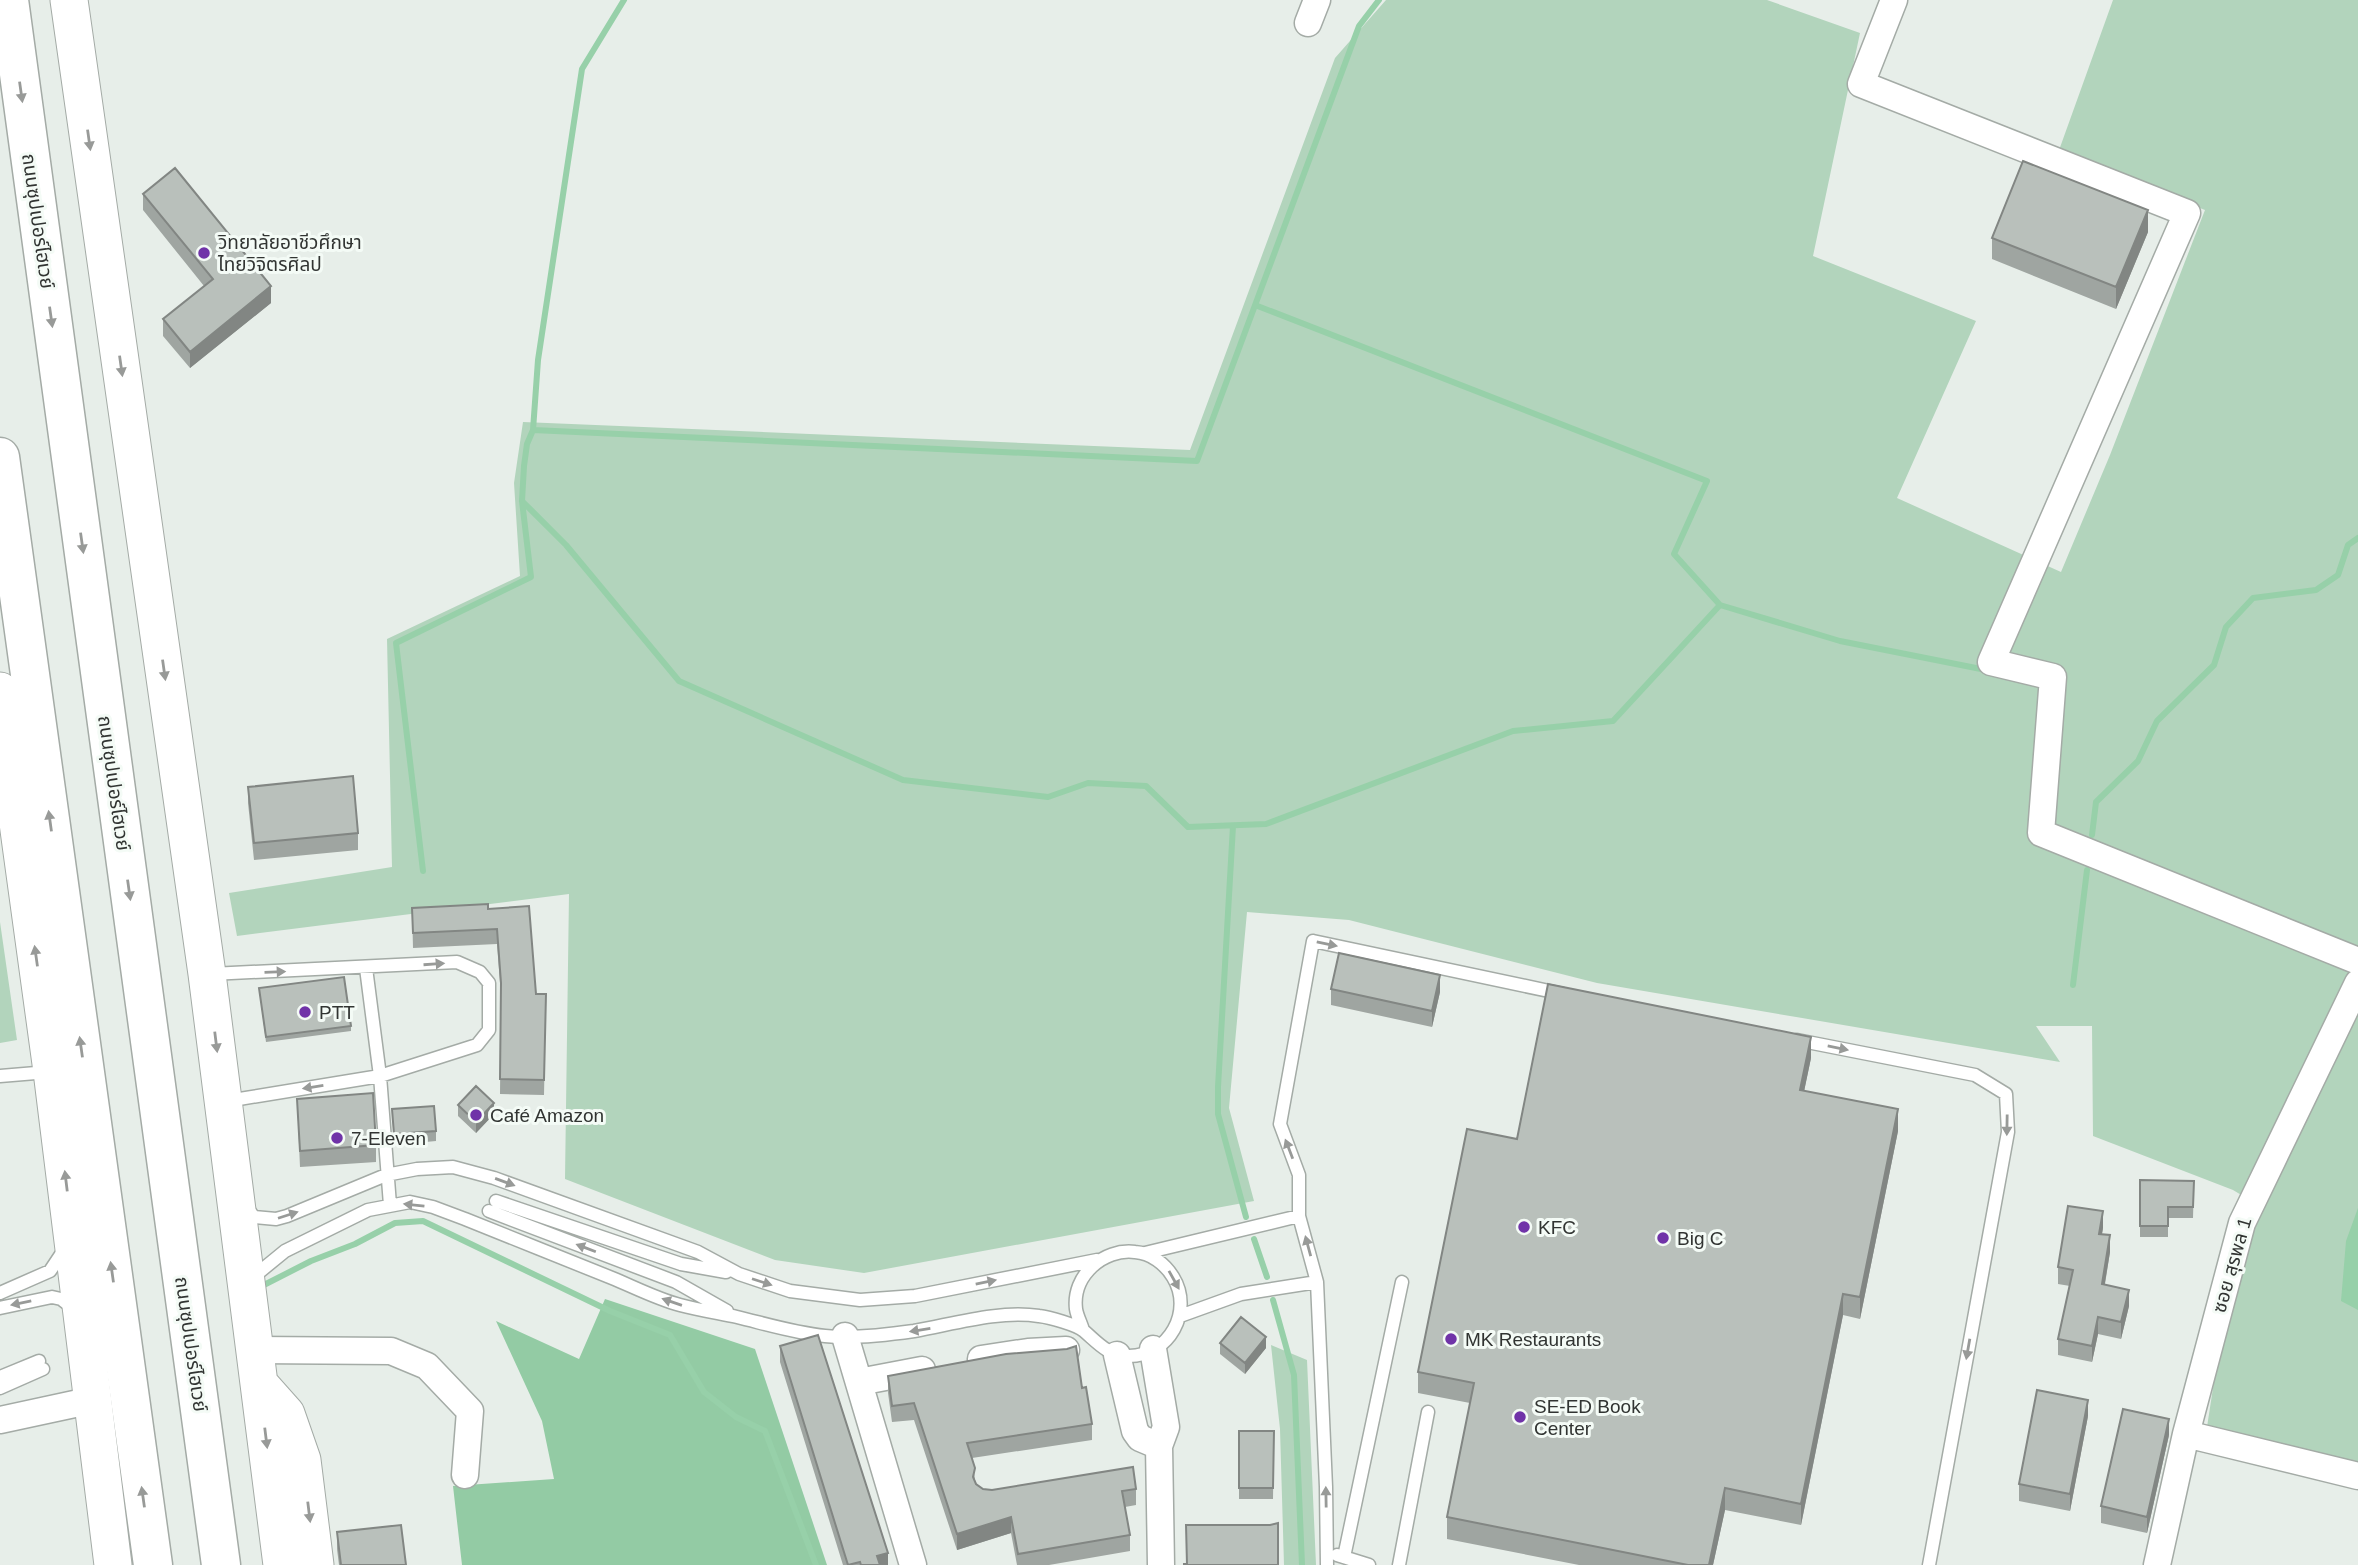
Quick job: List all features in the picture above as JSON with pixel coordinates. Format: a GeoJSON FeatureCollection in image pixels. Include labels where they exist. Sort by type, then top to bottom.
{"type":"FeatureCollection","features":[{"type":"Feature","properties":{"kind":"highway","name":"ถนนซุปเปอร์ไฮเวย์"},"geometry":{"type":"LineString","coordinates":[[9,0],[220,1565]]}},
{"type":"Feature","properties":{"kind":"highway"},"geometry":{"type":"LineString","coordinates":[[15,52],[19,0]]}},
{"type":"Feature","properties":{"kind":"highway"},"geometry":{"type":"LineString","coordinates":[[0,457],[153,1565]]}},
{"type":"Feature","properties":{"kind":"main road"},"geometry":{"type":"LineString","coordinates":[[69,0],[207,974],[282,1565]]}},
{"type":"Feature","properties":{"kind":"main road"},"geometry":{"type":"LineString","coordinates":[[0,691],[52,1071],[113,1565]]}},
{"type":"Feature","properties":{"kind":"main road"},"geometry":{"type":"LineString","coordinates":[[257,1367],[286,1414],[302,1460],[316,1565]]}},
{"type":"Feature","properties":{"kind":"street"},"geometry":{"type":"LineString","coordinates":[[1894,0],[1861,84],[2187,213],[1991,662],[2053,677],[2041,832],[2358,961]]}},
{"type":"Feature","properties":{"kind":"street","name":"ซอย สุรพล 1"},"geometry":{"type":"LineString","coordinates":[[2157,1565],[2186,1434],[2242,1223],[2358,983]]}},
{"type":"Feature","properties":{"kind":"street"},"geometry":{"type":"LineString","coordinates":[[845,1336],[913,1565]]}},
{"type":"Feature","properties":{"kind":"street"},"geometry":{"type":"LineString","coordinates":[[1153,1349],[1166,1427],[1160,1454],[1161,1565]]}},
{"type":"Feature","properties":{"kind":"street"},"geometry":{"type":"LineString","coordinates":[[859,1382],[1004,1355],[1066,1350]]}},
{"type":"Feature","properties":{"kind":"street"},"geometry":{"type":"LineString","coordinates":[[257,1367],[391,1351],[427,1366],[470,1411],[465,1475]]}},
{"type":"Feature","properties":{"kind":"street"},"geometry":{"type":"LineString","coordinates":[[1117,1355],[1135,1431],[1160,1454]]}},
{"type":"Feature","properties":{"kind":"street"},"geometry":{"type":"LineString","coordinates":[[0,1420],[93,1400]]}},
{"type":"Feature","properties":{"kind":"street"},"geometry":{"type":"LineString","coordinates":[[2186,1434],[2358,1476]]}},
{"type":"Feature","properties":{"kind":"street"},"geometry":{"type":"LineString","coordinates":[[1133,1467],[1160,1454]]}},
{"type":"Feature","properties":{"kind":"street"},"geometry":{"type":"LineString","coordinates":[[1161,1526],[1188,1526]]}},
{"type":"Feature","properties":{"kind":"lane"},"geometry":{"type":"LineString","coordinates":[[1369,1565],[1344,1557],[1327,1558],[1317,1282],[1300,1216],[1299,1175],[1280,1124],[1313,940],[1583,998]]}},
{"type":"Feature","properties":{"kind":"lane"},"geometry":{"type":"LineString","coordinates":[[207,974],[457,962],[480,972],[489,983],[489,1030],[477,1045],[380,1076],[223,1102]]}},
{"type":"Feature","properties":{"kind":"lane"},"geometry":{"type":"LineString","coordinates":[[366,968],[380,1076],[390,1205]]}},
{"type":"Feature","properties":{"kind":"lane"},"geometry":{"type":"LineString","coordinates":[[1785,1038],[1975,1075],[2006,1094],[2008,1132],[1929,1565]]}},
{"type":"Feature","properties":{"kind":"lane"},"geometry":{"type":"LineString","coordinates":[[0,1076],[52,1071]]}},
{"type":"Feature","properties":{"kind":"lane"},"geometry":{"type":"LineString","coordinates":[[234,1190],[254,1217],[276,1219],[322,1203],[386,1175],[417,1169],[453,1167],[480,1174],[698,1252],[739,1274]]}},
{"type":"Feature","properties":{"kind":"lane"},"geometry":{"type":"LineString","coordinates":[[246,1283],[285,1251],[368,1210],[410,1202],[433,1207],[678,1305],[826,1336],[888,1335],[1014,1314],[1042,1316],[1083,1329]]}},
{"type":"Feature","properties":{"kind":"lane"},"geometry":{"type":"LineString","coordinates":[[737,1317],[676,1282],[492,1206],[681,1264],[739,1274],[790,1291],[860,1300],[915,1296],[1100,1259],[1116,1253],[1145,1253],[1166,1266],[1179,1287],[1182,1303],[1180,1316],[1169,1338],[1148,1353],[1117,1355],[1093,1342],[1083,1329],[1076,1311],[1076,1300],[1082,1280],[1100,1259]]}},
{"type":"Feature","properties":{"kind":"lane"},"geometry":{"type":"LineString","coordinates":[[1145,1253],[1300,1216]]}},
{"type":"Feature","properties":{"kind":"lane"},"geometry":{"type":"LineString","coordinates":[[0,1293],[50,1271],[64,1251],[72,1231]]}},
{"type":"Feature","properties":{"kind":"lane"},"geometry":{"type":"LineString","coordinates":[[1180,1316],[1241,1294],[1317,1282]]}},
{"type":"Feature","properties":{"kind":"lane"},"geometry":{"type":"LineString","coordinates":[[1344,1557],[1402,1282]]}},
{"type":"Feature","properties":{"kind":"lane"},"geometry":{"type":"LineString","coordinates":[[0,1308],[52,1297],[61,1299],[83,1319]]}},
{"type":"Feature","properties":{"kind":"lane"},"geometry":{"type":"LineString","coordinates":[[0,1377],[41,1365],[0,1388]]}},
{"type":"Feature","properties":{"kind":"lane"},"geometry":{"type":"LineString","coordinates":[[1399,1565],[1428,1412]]}},
{"type":"Feature","properties":{"kind":"shaded area"},"geometry":{"type":"Polygon","coordinates":[[[1386,0],[1767,0],[1860,33],[1813,256],[1976,321],[1897,498],[2061,572],[2110,455],[2205,210],[2058,153],[2113,0],[2358,0],[2358,1465],[2207,1427],[2223,1323],[2238,1268],[2263,1208],[2233,1190],[2093,1136],[2092,1026],[2036,1026],[2060,1062],[1597,983],[1349,920],[1247,912],[1229,1108],[1254,1201],[864,1273],[775,1260],[565,1179],[569,894],[237,936],[229,893],[392,867],[387,639],[520,576],[514,483],[523,422],[1190,450],[1335,58],[1386,0]]]}},
{"type":"Feature","properties":{"kind":"shaded area"},"geometry":{"type":"Polygon","coordinates":[[[0,922],[17,1040],[0,1043],[0,922]]]}},
{"type":"Feature","properties":{"kind":"shaded area"},"geometry":{"type":"Polygon","coordinates":[[[2358,1208],[2358,1310],[2341,1301],[2346,1241],[2358,1208]]]}},
{"type":"Feature","properties":{"kind":"shaded area"},"geometry":{"type":"Polygon","coordinates":[[[605,1299],[755,1349],[827,1565],[462,1565],[453,1486],[554,1479],[542,1421],[496,1321],[579,1359],[605,1299]]]}},
{"type":"Feature","properties":{"kind":"shaded area"},"geometry":{"type":"Polygon","coordinates":[[[1271,1345],[1307,1360],[1316,1565],[1284,1565],[1280,1429],[1271,1345]]]}},
{"type":"Feature","properties":{"kind":"building"},"geometry":{"type":"Polygon","coordinates":[[[2023,161],[2148,210],[2116,287],[1992,238],[2023,161]]]}},
{"type":"Feature","properties":{"kind":"building","name":"วิทยาลัยอาชีวศึกษา ไทยวิจิตรศิลป"},"geometry":{"type":"Polygon","coordinates":[[[175,168],[271,286],[190,352],[163,319],[213,279],[143,194],[175,168]]]}},
{"type":"Feature","properties":{"kind":"building"},"geometry":{"type":"Polygon","coordinates":[[[353,776],[358,833],[254,843],[248,787],[353,776]]]}},
{"type":"Feature","properties":{"kind":"building"},"geometry":{"type":"Polygon","coordinates":[[[488,904],[488,909],[529,906],[536,994],[546,994],[544,1080],[500,1079],[501,983],[497,929],[413,933],[412,908],[488,904]]]}},
{"type":"Feature","properties":{"kind":"building"},"geometry":{"type":"Polygon","coordinates":[[[1339,953],[1440,975],[1432,1011],[1331,989],[1339,953]]]}},
{"type":"Feature","properties":{"kind":"building","name":"PTT"},"geometry":{"type":"Polygon","coordinates":[[[344,977],[351,1026],[266,1037],[259,988],[344,977]]]}},
{"type":"Feature","properties":{"kind":"building","name":"Big C"},"geometry":{"type":"Polygon","coordinates":[[[1548,984],[1811,1037],[1800,1090],[1898,1109],[1860,1297],[1843,1294],[1801,1504],[1725,1488],[1709,1565],[1688,1565],[1447,1517],[1474,1383],[1418,1372],[1467,1129],[1517,1139],[1548,984]]]}},
{"type":"Feature","properties":{"kind":"building"},"geometry":{"type":"Polygon","coordinates":[[[476,1086],[494,1103],[476,1122],[458,1105],[476,1086]]]}},
{"type":"Feature","properties":{"kind":"building","name":"7-Eleven"},"geometry":{"type":"Polygon","coordinates":[[[373,1093],[376,1145],[300,1151],[297,1099],[373,1093]]]}},
{"type":"Feature","properties":{"kind":"building"},"geometry":{"type":"Polygon","coordinates":[[[434,1106],[436,1131],[394,1134],[392,1109],[434,1106]]]}},
{"type":"Feature","properties":{"kind":"building"},"geometry":{"type":"Polygon","coordinates":[[[2140,1180],[2194,1181],[2193,1207],[2168,1207],[2168,1226],[2140,1226],[2140,1180]]]}},
{"type":"Feature","properties":{"kind":"building"},"geometry":{"type":"Polygon","coordinates":[[[2068,1206],[2103,1211],[2099,1234],[2110,1235],[2102,1284],[2129,1290],[2121,1322],[2098,1317],[2092,1346],[2058,1339],[2073,1270],[2058,1267],[2068,1206]]]}},
{"type":"Feature","properties":{"kind":"building"},"geometry":{"type":"Polygon","coordinates":[[[1241,1317],[1266,1337],[1245,1363],[1220,1343],[1241,1317]]]}},
{"type":"Feature","properties":{"kind":"building"},"geometry":{"type":"Polygon","coordinates":[[[818,1335],[888,1553],[877,1556],[880,1565],[861,1565],[860,1562],[848,1565],[780,1346],[818,1335]]]}},
{"type":"Feature","properties":{"kind":"building"},"geometry":{"type":"Polygon","coordinates":[[[1076,1346],[1082,1388],[1086,1387],[1092,1424],[967,1443],[975,1468],[973,1477],[976,1484],[983,1489],[992,1490],[1133,1467],[1136,1489],[1122,1491],[1130,1535],[1018,1554],[1011,1517],[957,1534],[914,1403],[892,1406],[888,1376],[1006,1354],[1076,1346]]]}},
{"type":"Feature","properties":{"kind":"building"},"geometry":{"type":"Polygon","coordinates":[[[2037,1390],[2088,1400],[2070,1494],[2019,1484],[2037,1390]]]}},
{"type":"Feature","properties":{"kind":"building"},"geometry":{"type":"Polygon","coordinates":[[[2123,1409],[2169,1419],[2147,1517],[2101,1506],[2123,1409]]]}},
{"type":"Feature","properties":{"kind":"building"},"geometry":{"type":"Polygon","coordinates":[[[1239,1431],[1274,1431],[1273,1488],[1239,1488],[1239,1431]]]}},
{"type":"Feature","properties":{"kind":"building"},"geometry":{"type":"Polygon","coordinates":[[[1278,1523],[1278,1565],[1184,1565],[1187,1564],[1186,1525],[1278,1523]]]}},
{"type":"Feature","properties":{"kind":"building"},"geometry":{"type":"Polygon","coordinates":[[[401,1525],[406,1565],[341,1565],[337,1532],[401,1525]]]}},
{"type":"Feature","properties":{"kind":"waterway"},"geometry":{"type":"LineString","coordinates":[[423,871],[396,643],[531,577],[522,501],[524,466],[527,444],[533,430],[538,360],[582,69],[624,0]]}},
{"type":"Feature","properties":{"kind":"waterway"},"geometry":{"type":"LineString","coordinates":[[533,430],[1197,461],[1359,26],[1379,0]]}},
{"type":"Feature","properties":{"kind":"waterway"},"geometry":{"type":"LineString","coordinates":[[1255,305],[1707,481],[1674,554],[1720,605]]}},
{"type":"Feature","properties":{"kind":"waterway"},"geometry":{"type":"LineString","coordinates":[[522,501],[566,545],[679,681],[903,780],[1048,797],[1088,783],[1146,786],[1188,827],[1266,824],[1513,731],[1613,721],[1720,605],[1840,641],[1986,670]]}},
{"type":"Feature","properties":{"kind":"waterway"},"geometry":{"type":"LineString","coordinates":[[2092,835],[2096,802],[2138,761],[2157,721],[2214,665],[2226,627],[2253,598],[2316,590],[2338,575],[2348,545],[2358,538]]}},
{"type":"Feature","properties":{"kind":"waterway"},"geometry":{"type":"LineString","coordinates":[[1233,826],[1218,1114],[1246,1217]]}},
{"type":"Feature","properties":{"kind":"waterway"},"geometry":{"type":"LineString","coordinates":[[2073,985],[2087,870]]}},
{"type":"Feature","properties":{"kind":"waterway"},"geometry":{"type":"LineString","coordinates":[[258,1288],[395,1223],[423,1221],[610,1311],[670,1335],[704,1392],[736,1417],[765,1431],[816,1565]]}},
{"type":"Feature","properties":{"kind":"waterway"},"geometry":{"type":"LineString","coordinates":[[1254,1239],[1267,1277]]}},
{"type":"Feature","properties":{"kind":"waterway"},"geometry":{"type":"LineString","coordinates":[[1273,1300],[1294,1375],[1302,1565]]}},
{"type":"Feature","properties":{"kind":"place","name":"วิทยาลัยอาชีวศึกษา ไทยวิจิตรศิลป"},"geometry":{"type":"Point","coordinates":[204,253]}},
{"type":"Feature","properties":{"kind":"place","name":"PTT"},"geometry":{"type":"Point","coordinates":[305,1012]}},
{"type":"Feature","properties":{"kind":"place","name":"Café Amazon"},"geometry":{"type":"Point","coordinates":[476,1115]}},
{"type":"Feature","properties":{"kind":"place","name":"7-Eleven"},"geometry":{"type":"Point","coordinates":[337,1138]}},
{"type":"Feature","properties":{"kind":"place","name":"KFC"},"geometry":{"type":"Point","coordinates":[1524,1227]}},
{"type":"Feature","properties":{"kind":"place","name":"Big C"},"geometry":{"type":"Point","coordinates":[1663,1238]}},
{"type":"Feature","properties":{"kind":"place","name":"MK Restaurants"},"geometry":{"type":"Point","coordinates":[1451,1339]}},
{"type":"Feature","properties":{"kind":"place","name":"SE-ED Book Center"},"geometry":{"type":"Point","coordinates":[1520,1417]}}]}
